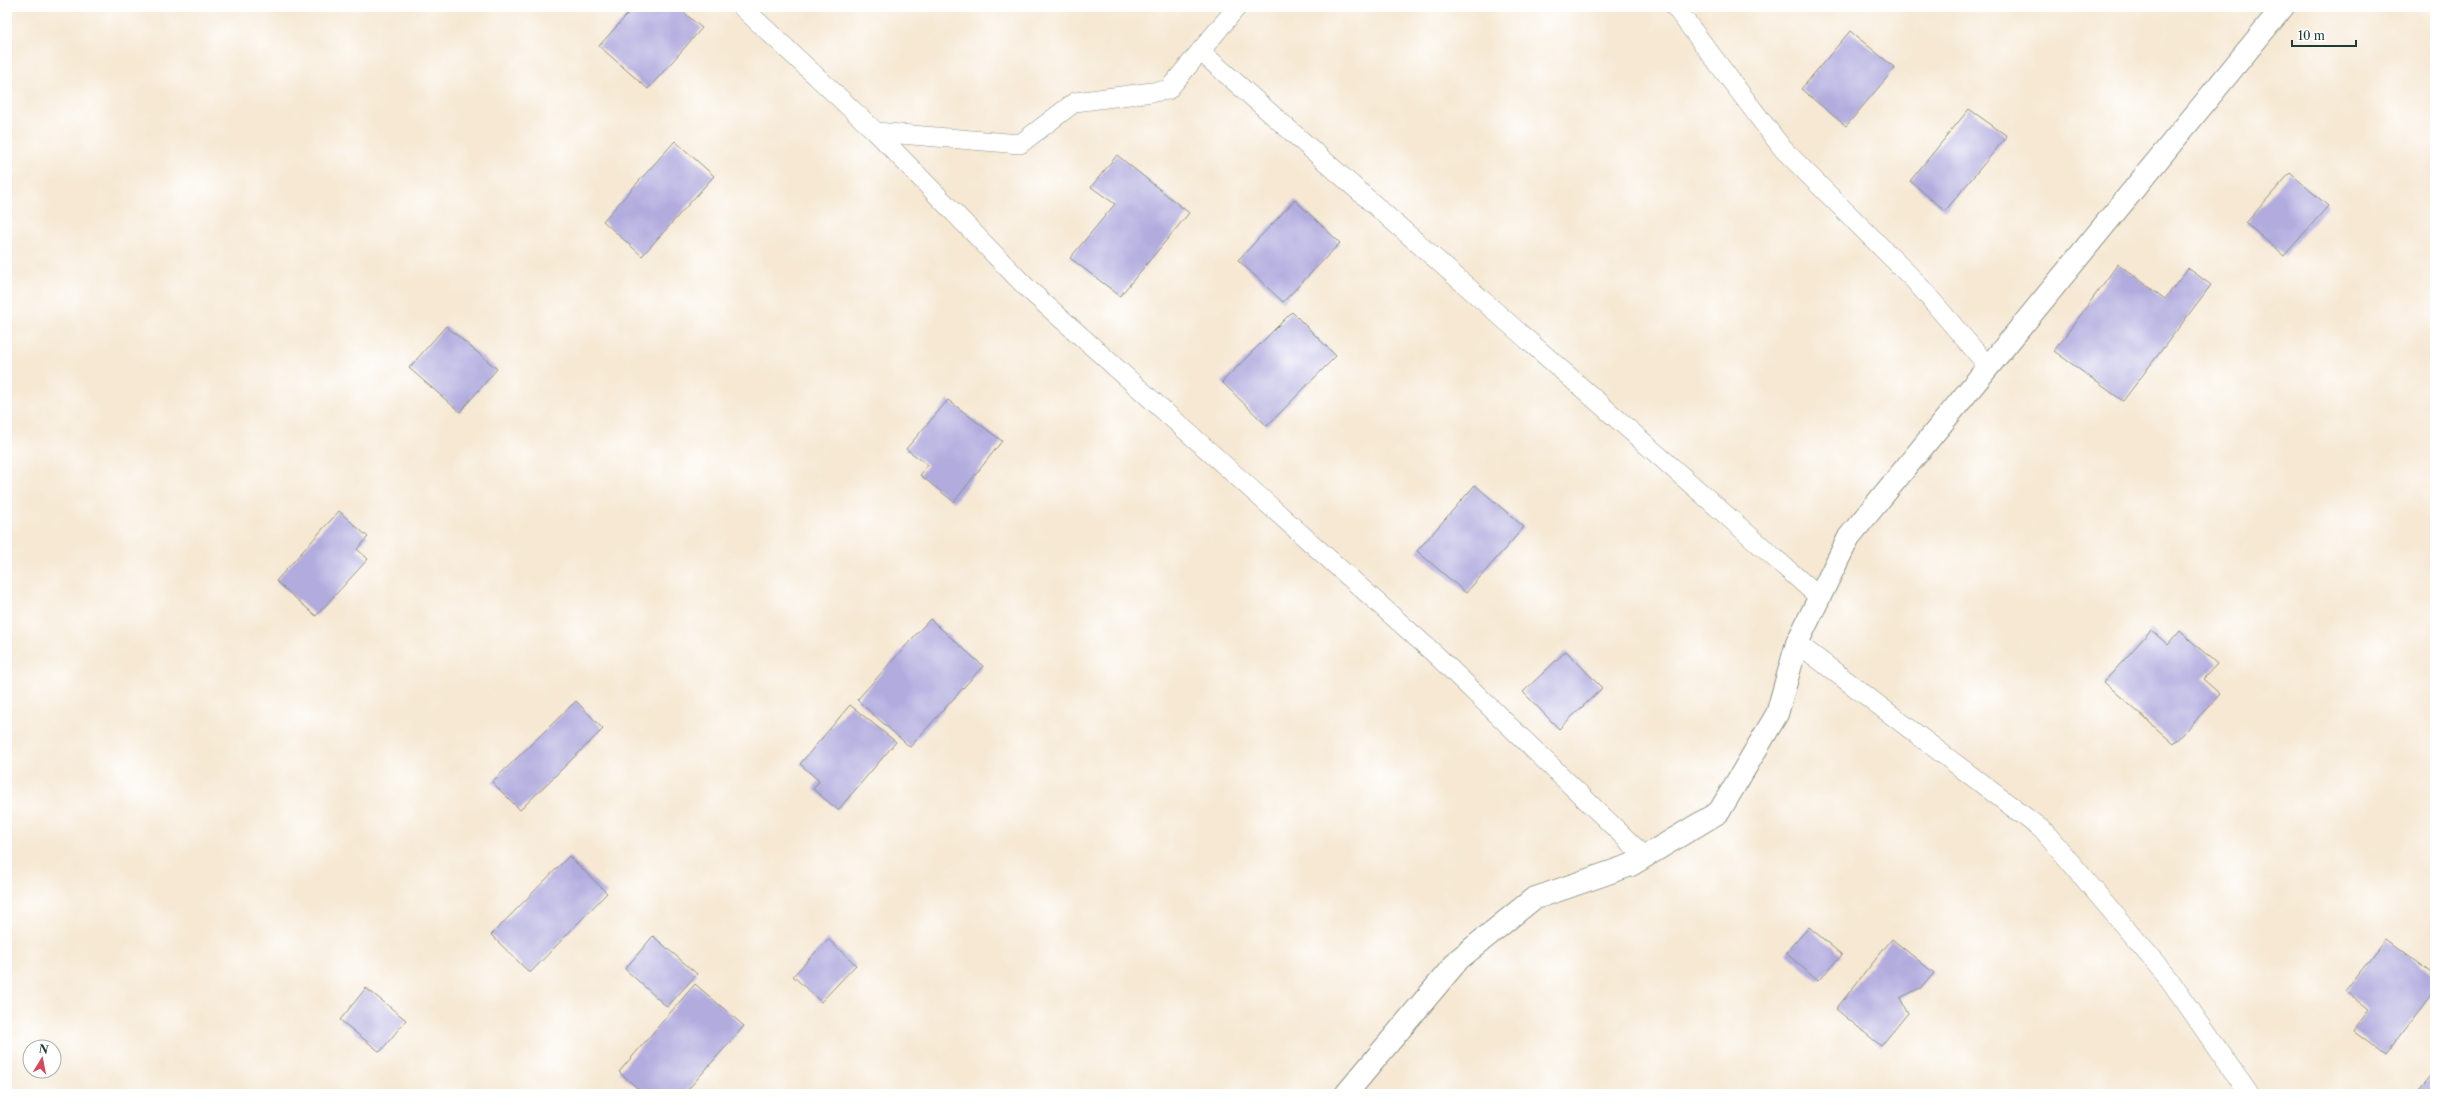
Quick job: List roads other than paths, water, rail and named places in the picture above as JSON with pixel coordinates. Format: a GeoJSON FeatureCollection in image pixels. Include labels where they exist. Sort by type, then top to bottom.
{"type":"FeatureCollection","features":[{"type":"Feature","properties":{"kind":"street"},"geometry":{"type":"LineString","coordinates":[[1346,1094],[1459,959],[1533,900],[1631,865],[1719,812],[1778,714],[1797,643],[1849,537],[2283,7]]}},
{"type":"Feature","properties":{"kind":"lane"},"geometry":{"type":"LineString","coordinates":[[742,7],[876,132],[1026,287],[1437,656],[1645,857]]}},
{"type":"Feature","properties":{"kind":"lane"},"geometry":{"type":"LineString","coordinates":[[876,132],[1020,144],[1075,102],[1168,90],[1236,7]]}},
{"type":"Feature","properties":{"kind":"lane"},"geometry":{"type":"LineString","coordinates":[[1675,7],[1783,149],[1915,281],[1988,366]]}},
{"type":"Feature","properties":{"kind":"lane"},"geometry":{"type":"LineString","coordinates":[[1200,51],[1819,598]]}},
{"type":"Feature","properties":{"kind":"lane"},"geometry":{"type":"LineString","coordinates":[[1797,643],[2045,832],[2169,980],[2249,1094]]}}]}
